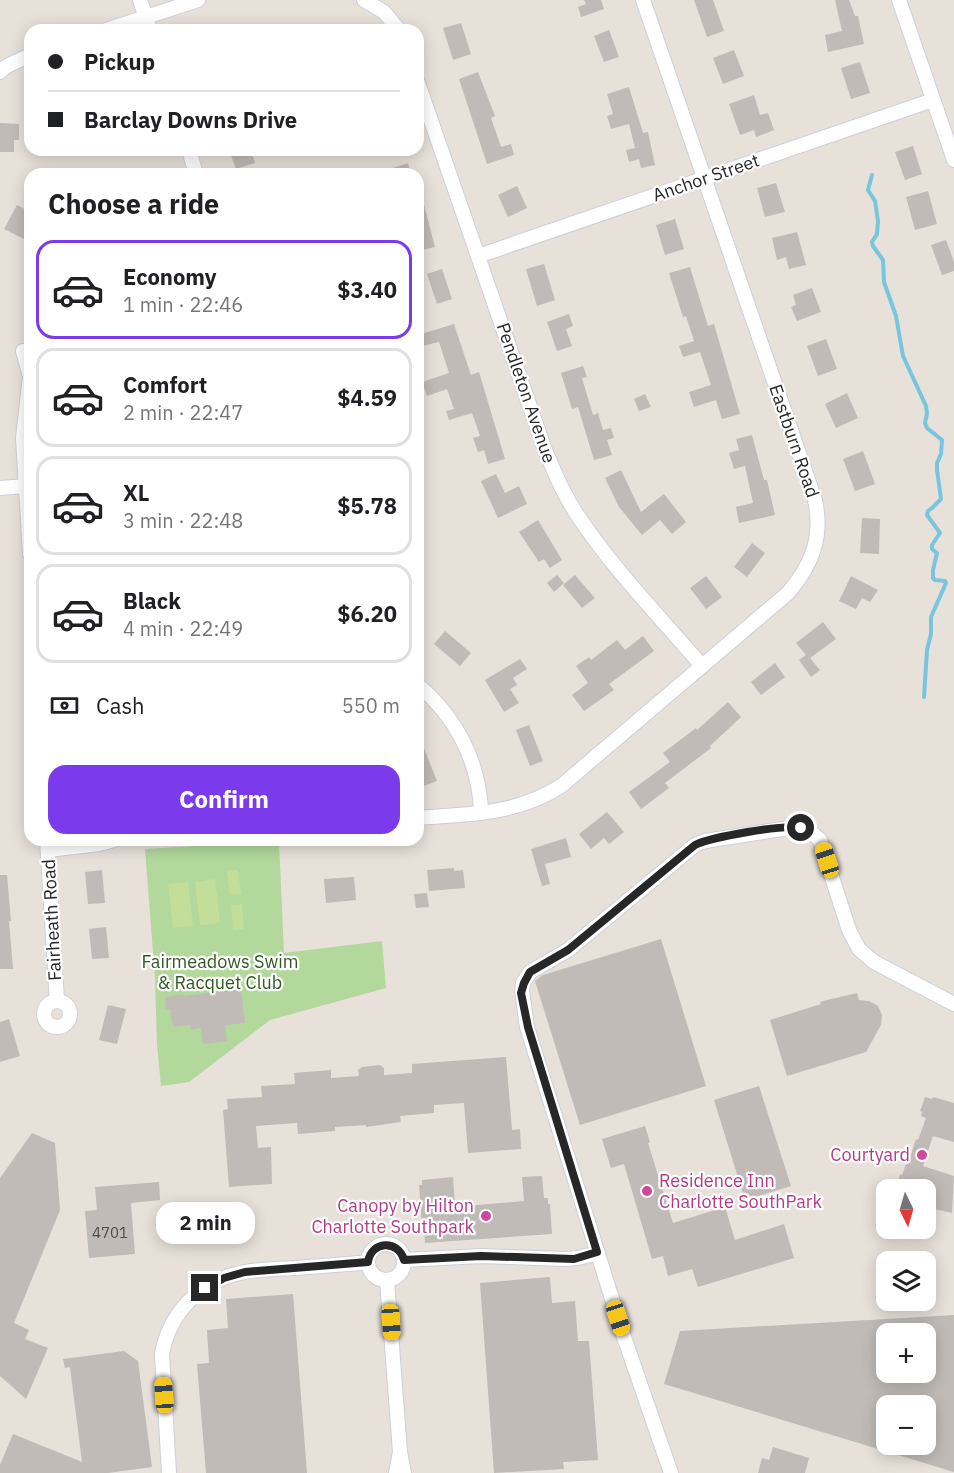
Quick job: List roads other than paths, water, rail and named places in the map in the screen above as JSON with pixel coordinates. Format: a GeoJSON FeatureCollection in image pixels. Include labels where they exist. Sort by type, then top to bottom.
{"type":"FeatureCollection","features":[{"type":"Feature","properties":{"kind":"street"},"geometry":{"type":"LineString","coordinates":[[140,0],[148,23],[198,0]]}},
{"type":"Feature","properties":{"kind":"street"},"geometry":{"type":"LineString","coordinates":[[364,0],[384,12],[394,24]]}},
{"type":"Feature","properties":{"kind":"street","name":"Eastburn Road"},"geometry":{"type":"LineString","coordinates":[[424,818],[504,810],[543,797],[561,786],[788,593],[802,577],[814,550],[818,518],[815,500],[643,0]]}},
{"type":"Feature","properties":{"kind":"street"},"geometry":{"type":"LineString","coordinates":[[899,0],[954,160]]}},
{"type":"Feature","properties":{"kind":"street"},"geometry":{"type":"LineString","coordinates":[[0,72],[24,58]]}},
{"type":"Feature","properties":{"kind":"street","name":"Pendleton Avenue"},"geometry":{"type":"LineString","coordinates":[[424,100],[545,450],[566,496],[600,546],[702,666]]}},
{"type":"Feature","properties":{"kind":"street","name":"Anchor Street"},"geometry":{"type":"LineString","coordinates":[[478,256],[933,100]]}},
{"type":"Feature","properties":{"kind":"street"},"geometry":{"type":"LineString","coordinates":[[24,429],[24,454]]}},
{"type":"Feature","properties":{"kind":"street"},"geometry":{"type":"LineString","coordinates":[[0,488],[24,486]]}},
{"type":"Feature","properties":{"kind":"street"},"geometry":{"type":"LineString","coordinates":[[424,691],[445,712],[463,739],[477,780],[481,813]]}},
{"type":"Feature","properties":{"kind":"street"},"geometry":{"type":"LineString","coordinates":[[671,1473],[597,1252],[523,1008],[522,987],[530,972],[568,950],[695,845],[705,841],[795,826],[810,831],[820,840],[849,930],[859,949],[874,962],[954,1004]]}},
{"type":"Feature","properties":{"kind":"street","name":"Fairheath Road"},"geometry":{"type":"LineString","coordinates":[[47,846],[57,1001]]}},
{"type":"Feature","properties":{"kind":"street"},"geometry":{"type":"LineString","coordinates":[[382,1245],[394,1246],[404,1260],[398,1276],[387,1280],[381,1280],[372,1273],[368,1262],[372,1251],[382,1245]]}},
{"type":"Feature","properties":{"kind":"street"},"geometry":{"type":"LineString","coordinates":[[404,1260],[481,1256],[574,1259],[597,1252]]}},
{"type":"Feature","properties":{"kind":"street"},"geometry":{"type":"LineString","coordinates":[[170,1473],[162,1354],[168,1333],[187,1302],[214,1282],[237,1274],[368,1262]]}},
{"type":"Feature","properties":{"kind":"street"},"geometry":{"type":"LineString","coordinates":[[387,1280],[400,1452],[404,1473]]}},
{"type":"Feature","properties":{"kind":"street"},"geometry":{"type":"LineString","coordinates":[[396,1473],[400,1452]]}},
{"type":"Feature","properties":{"kind":"waterway"},"geometry":{"type":"LineString","coordinates":[[872,175],[868,190],[875,201],[878,221],[873,246],[883,260],[884,282],[896,316],[903,356],[926,406],[925,423],[927,428],[942,440],[941,454],[937,463],[941,499],[928,511],[927,515],[940,533],[932,545],[932,549],[937,553],[933,578],[946,583],[931,617],[924,697]]}},
{"type":"Feature","properties":{"kind":"place","name":"Courtyard"},"geometry":{"type":"Point","coordinates":[922,1155]}},
{"type":"Feature","properties":{"kind":"place","name":"Residence Inn Charlotte SouthPark"},"geometry":{"type":"Point","coordinates":[647,1191]}},
{"type":"Feature","properties":{"kind":"place","name":"Canopy by Hilton Charlotte Southpark"},"geometry":{"type":"Point","coordinates":[486,1216]}},
{"type":"Feature","properties":{"kind":"park label","name":"Fairmeadows Swim & Racquet Club"},"geometry":{"type":"Point","coordinates":[220,972]}}]}
